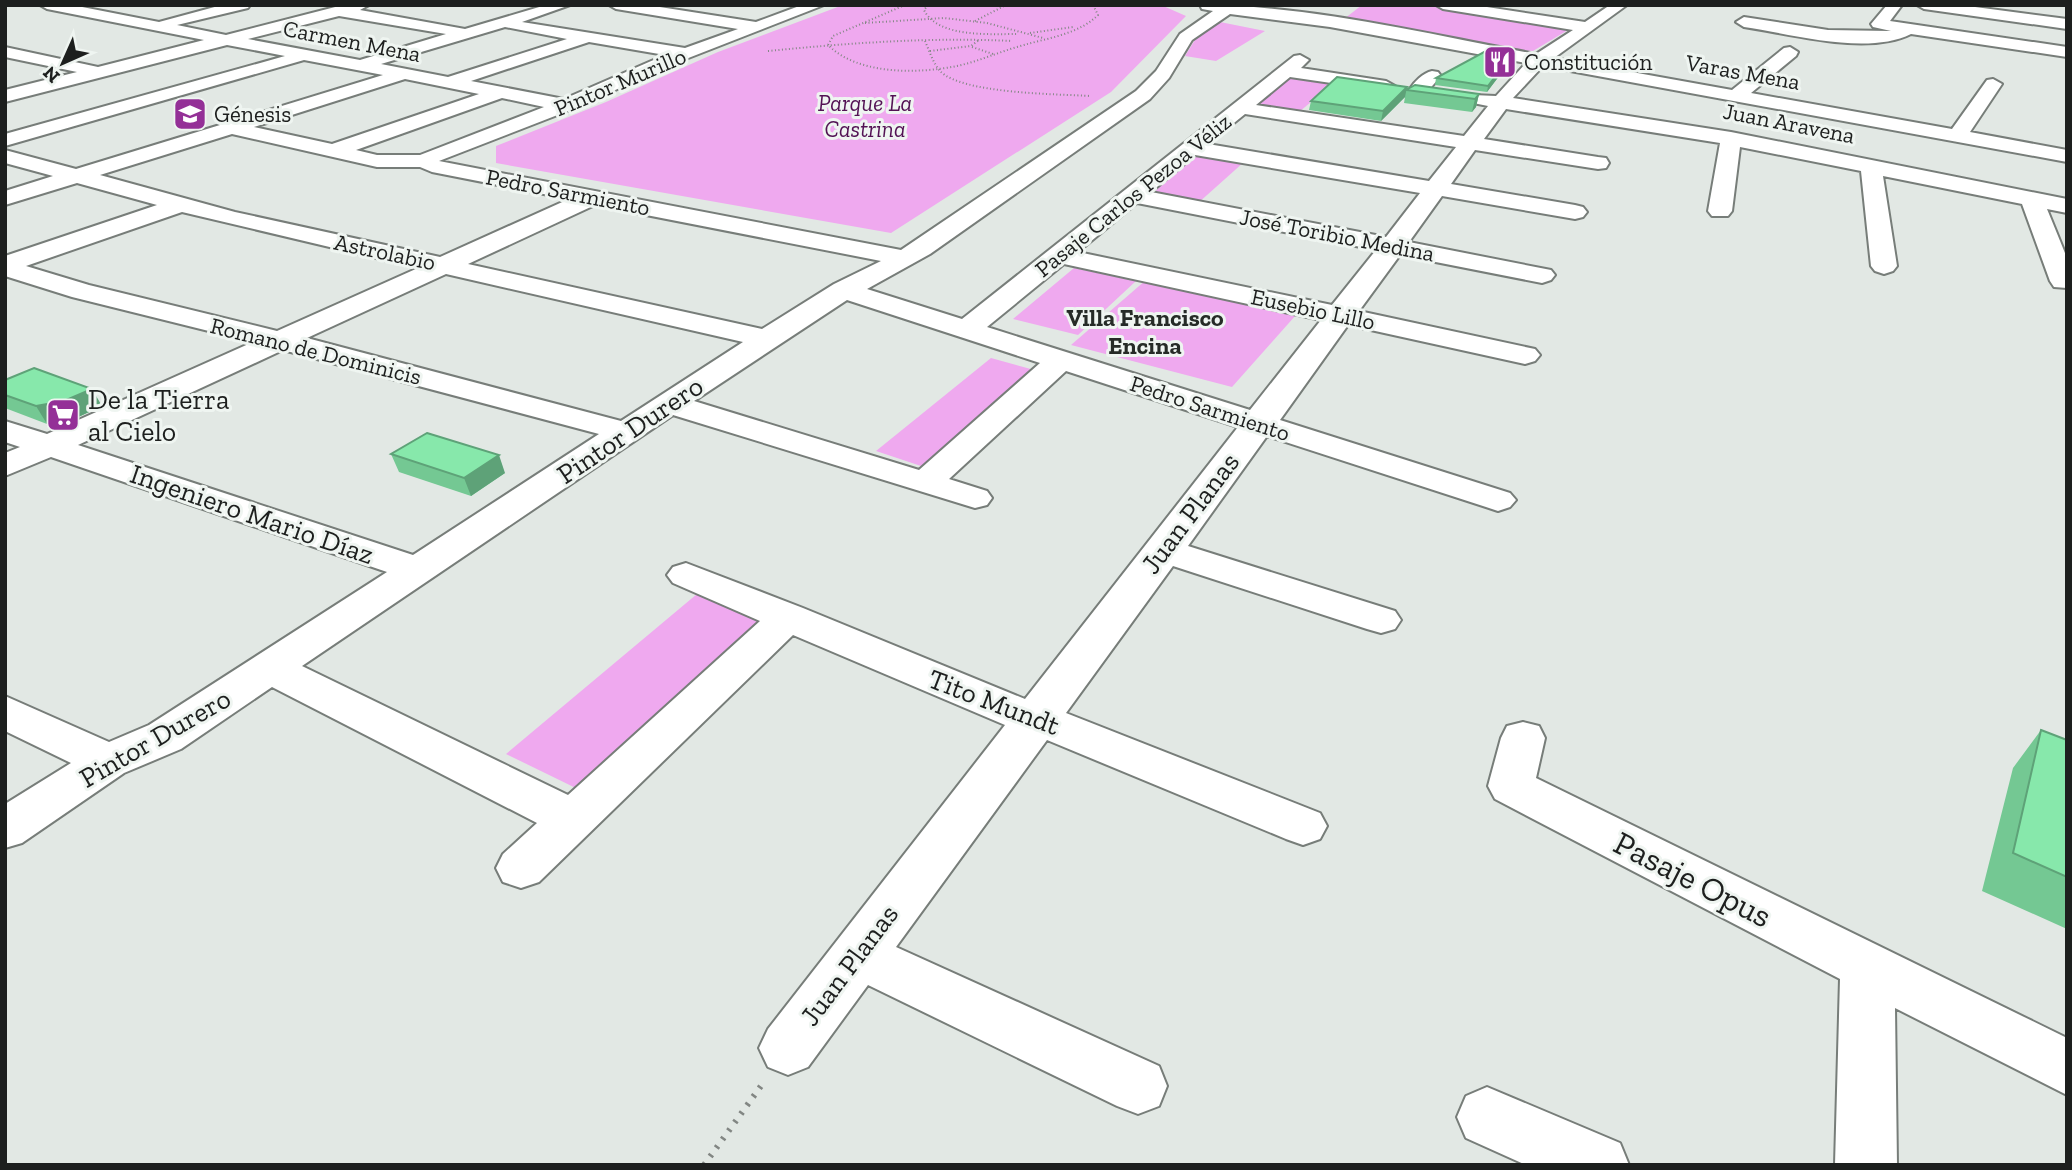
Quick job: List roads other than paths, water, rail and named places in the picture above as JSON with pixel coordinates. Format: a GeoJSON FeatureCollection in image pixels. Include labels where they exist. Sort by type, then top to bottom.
{"type":"FeatureCollection","features":[{"type":"Feature","properties":{"kind":"street","name":"Carmen Mena"},"geometry":{"type":"LineString","coordinates":[[47,5],[566,105]]}},
{"type":"Feature","properties":{"kind":"street"},"geometry":{"type":"LineString","coordinates":[[154,26],[243,5]]}},
{"type":"Feature","properties":{"kind":"street"},"geometry":{"type":"LineString","coordinates":[[5,96],[362,5]]}},
{"type":"Feature","properties":{"kind":"street"},"geometry":{"type":"LineString","coordinates":[[534,5],[558,7]]}},
{"type":"Feature","properties":{"kind":"street"},"geometry":{"type":"LineString","coordinates":[[616,5],[758,26]]}},
{"type":"Feature","properties":{"kind":"street"},"geometry":{"type":"LineString","coordinates":[[665,12],[686,5]]}},
{"type":"Feature","properties":{"kind":"street","name":"Pintor Murillo"},"geometry":{"type":"LineString","coordinates":[[425,162],[432,156],[566,105],[686,53],[817,5]]}},
{"type":"Feature","properties":{"kind":"street"},"geometry":{"type":"LineString","coordinates":[[1330,22],[1351,5]]}},
{"type":"Feature","properties":{"kind":"street"},"geometry":{"type":"LineString","coordinates":[[1443,5],[1587,27]]}},
{"type":"Feature","properties":{"kind":"street","name":"Juan Planas"},"geometry":{"type":"LineString","coordinates":[[788,1048],[1516,82],[1539,60],[1620,5]]}},
{"type":"Feature","properties":{"kind":"street"},"geometry":{"type":"LineString","coordinates":[[1889,5],[1894,6]]}},
{"type":"Feature","properties":{"kind":"street","name":"Varas Mena"},"geometry":{"type":"LineString","coordinates":[[1221,6],[1330,22],[2067,156]]}},
{"type":"Feature","properties":{"kind":"street","name":"Pintor Durero"},"geometry":{"type":"LineString","coordinates":[[5,829],[108,761],[165,737],[287,676],[419,570],[843,290],[906,258],[1143,95],[1163,74],[1186,37],[1221,6]]}},
{"type":"Feature","properties":{"kind":"street"},"geometry":{"type":"LineString","coordinates":[[1894,6],[1876,22],[2012,51],[2067,52]]}},
{"type":"Feature","properties":{"kind":"street"},"geometry":{"type":"LineString","coordinates":[[1931,6],[2006,20],[2042,14],[2067,24]]}},
{"type":"Feature","properties":{"kind":"street"},"geometry":{"type":"LineString","coordinates":[[359,65],[558,7]]}},
{"type":"Feature","properties":{"kind":"street"},"geometry":{"type":"LineString","coordinates":[[339,11],[468,33]]}},
{"type":"Feature","properties":{"kind":"street"},"geometry":{"type":"LineString","coordinates":[[52,22],[90,13]]}},
{"type":"Feature","properties":{"kind":"street"},"geometry":{"type":"LineString","coordinates":[[1744,22],[1866,38],[1894,37],[1907,30]]}},
{"type":"Feature","properties":{"kind":"street"},"geometry":{"type":"LineString","coordinates":[[502,23],[686,53]]}},
{"type":"Feature","properties":{"kind":"street"},"geometry":{"type":"LineString","coordinates":[[449,83],[588,37]]}},
{"type":"Feature","properties":{"kind":"street"},"geometry":{"type":"LineString","coordinates":[[5,52],[100,72]]}},
{"type":"Feature","properties":{"kind":"street"},"geometry":{"type":"LineString","coordinates":[[1736,96],[1790,52]]}},
{"type":"Feature","properties":{"kind":"street"},"geometry":{"type":"LineString","coordinates":[[5,140],[306,55]]}},
{"type":"Feature","properties":{"kind":"street","name":"Juan Aravena"},"geometry":{"type":"LineString","coordinates":[[1293,66],[1418,90],[1731,138],[2067,206]]}},
{"type":"Feature","properties":{"kind":"street","name":"Pasaje Carlos Pezoa Véliz"},"geometry":{"type":"LineString","coordinates":[[967,329],[1293,66]]}},
{"type":"Feature","properties":{"kind":"street"},"geometry":{"type":"LineString","coordinates":[[5,198],[404,74]]}},
{"type":"Feature","properties":{"kind":"street"},"geometry":{"type":"LineString","coordinates":[[1418,90],[1432,76]]}},
{"type":"Feature","properties":{"kind":"street"},"geometry":{"type":"LineString","coordinates":[[1957,136],[1993,84]]}},
{"type":"Feature","properties":{"kind":"street"},"geometry":{"type":"LineString","coordinates":[[333,151],[501,93]]}},
{"type":"Feature","properties":{"kind":"street"},"geometry":{"type":"LineString","coordinates":[[1241,108],[1598,163]]}},
{"type":"Feature","properties":{"kind":"street"},"geometry":{"type":"LineString","coordinates":[[17,118],[52,127]]}},
{"type":"Feature","properties":{"kind":"street","name":"Pedro Sarmiento"},"geometry":{"type":"LineString","coordinates":[[232,128],[386,163],[425,162],[428,165],[906,258]]}},
{"type":"Feature","properties":{"kind":"street"},"geometry":{"type":"LineString","coordinates":[[1720,211],[1731,138]]}},
{"type":"Feature","properties":{"kind":"street"},"geometry":{"type":"LineString","coordinates":[[1192,148],[1575,212]]}},
{"type":"Feature","properties":{"kind":"street","name":"Astrolabio"},"geometry":{"type":"LineString","coordinates":[[5,156],[178,205],[768,339]]}},
{"type":"Feature","properties":{"kind":"street"},"geometry":{"type":"LineString","coordinates":[[1871,167],[1884,267]]}},
{"type":"Feature","properties":{"kind":"street","name":"José Toribio Medina"},"geometry":{"type":"LineString","coordinates":[[1132,195],[1542,275]]}},
{"type":"Feature","properties":{"kind":"street"},"geometry":{"type":"LineString","coordinates":[[5,466],[593,197]]}},
{"type":"Feature","properties":{"kind":"street"},"geometry":{"type":"LineString","coordinates":[[2032,199],[2063,281]]}},
{"type":"Feature","properties":{"kind":"street"},"geometry":{"type":"LineString","coordinates":[[5,267],[178,205]]}},
{"type":"Feature","properties":{"kind":"street","name":"Eusebio Lillo"},"geometry":{"type":"LineString","coordinates":[[1059,255],[1525,355]]}},
{"type":"Feature","properties":{"kind":"street","name":"Romano de Dominicis"},"geometry":{"type":"LineString","coordinates":[[5,267],[81,292],[280,340],[627,432]]}},
{"type":"Feature","properties":{"kind":"street","name":"Pedro Sarmiento"},"geometry":{"type":"LineString","coordinates":[[843,290],[1498,500]]}},
{"type":"Feature","properties":{"kind":"street"},"geometry":{"type":"LineString","coordinates":[[925,482],[1061,359]]}},
{"type":"Feature","properties":{"kind":"street"},"geometry":{"type":"LineString","coordinates":[[670,404],[975,498]]}},
{"type":"Feature","properties":{"kind":"street","name":"Ingeniero Mario Díaz"},"geometry":{"type":"LineString","coordinates":[[5,432],[419,570]]}},
{"type":"Feature","properties":{"kind":"street"},"geometry":{"type":"LineString","coordinates":[[1162,550],[1381,620]]}},
{"type":"Feature","properties":{"kind":"street","name":"Tito Mundt"},"geometry":{"type":"LineString","coordinates":[[687,575],[1000,707],[1303,826]]}},
{"type":"Feature","properties":{"kind":"street"},"geometry":{"type":"LineString","coordinates":[[521,869],[789,617]]}},
{"type":"Feature","properties":{"kind":"street"},"geometry":{"type":"LineString","coordinates":[[287,676],[574,820]]}},
{"type":"Feature","properties":{"kind":"street"},"geometry":{"type":"LineString","coordinates":[[5,712],[108,761]]}},
{"type":"Feature","properties":{"kind":"street","name":"Pasaje Opus"},"geometry":{"type":"LineString","coordinates":[[1523,738],[1511,786],[2067,1068]]}},
{"type":"Feature","properties":{"kind":"street"},"geometry":{"type":"LineString","coordinates":[[857,954],[1138,1086]]}},
{"type":"Feature","properties":{"kind":"street"},"geometry":{"type":"LineString","coordinates":[[1866,1165],[1867,967]]}},
{"type":"Feature","properties":{"kind":"street"},"geometry":{"type":"LineString","coordinates":[[1487,1116],[1598,1165]]}},
{"type":"Feature","properties":{"kind":"place","name":"Constitución"},"geometry":{"type":"Point","coordinates":[1500,62]}},
{"type":"Feature","properties":{"kind":"place","name":"Génesis"},"geometry":{"type":"Point","coordinates":[190,114]}},
{"type":"Feature","properties":{"kind":"place","name":"De la Tierra al Cielo"},"geometry":{"type":"Point","coordinates":[63,415]}},
{"type":"Feature","properties":{"kind":"district","name":"Villa Francisco Encina"},"geometry":{"type":"Point","coordinates":[1145,331]}},
{"type":"Feature","properties":{"kind":"park label","name":"Parque La Castrina"},"geometry":{"type":"Point","coordinates":[865,116]}}]}
